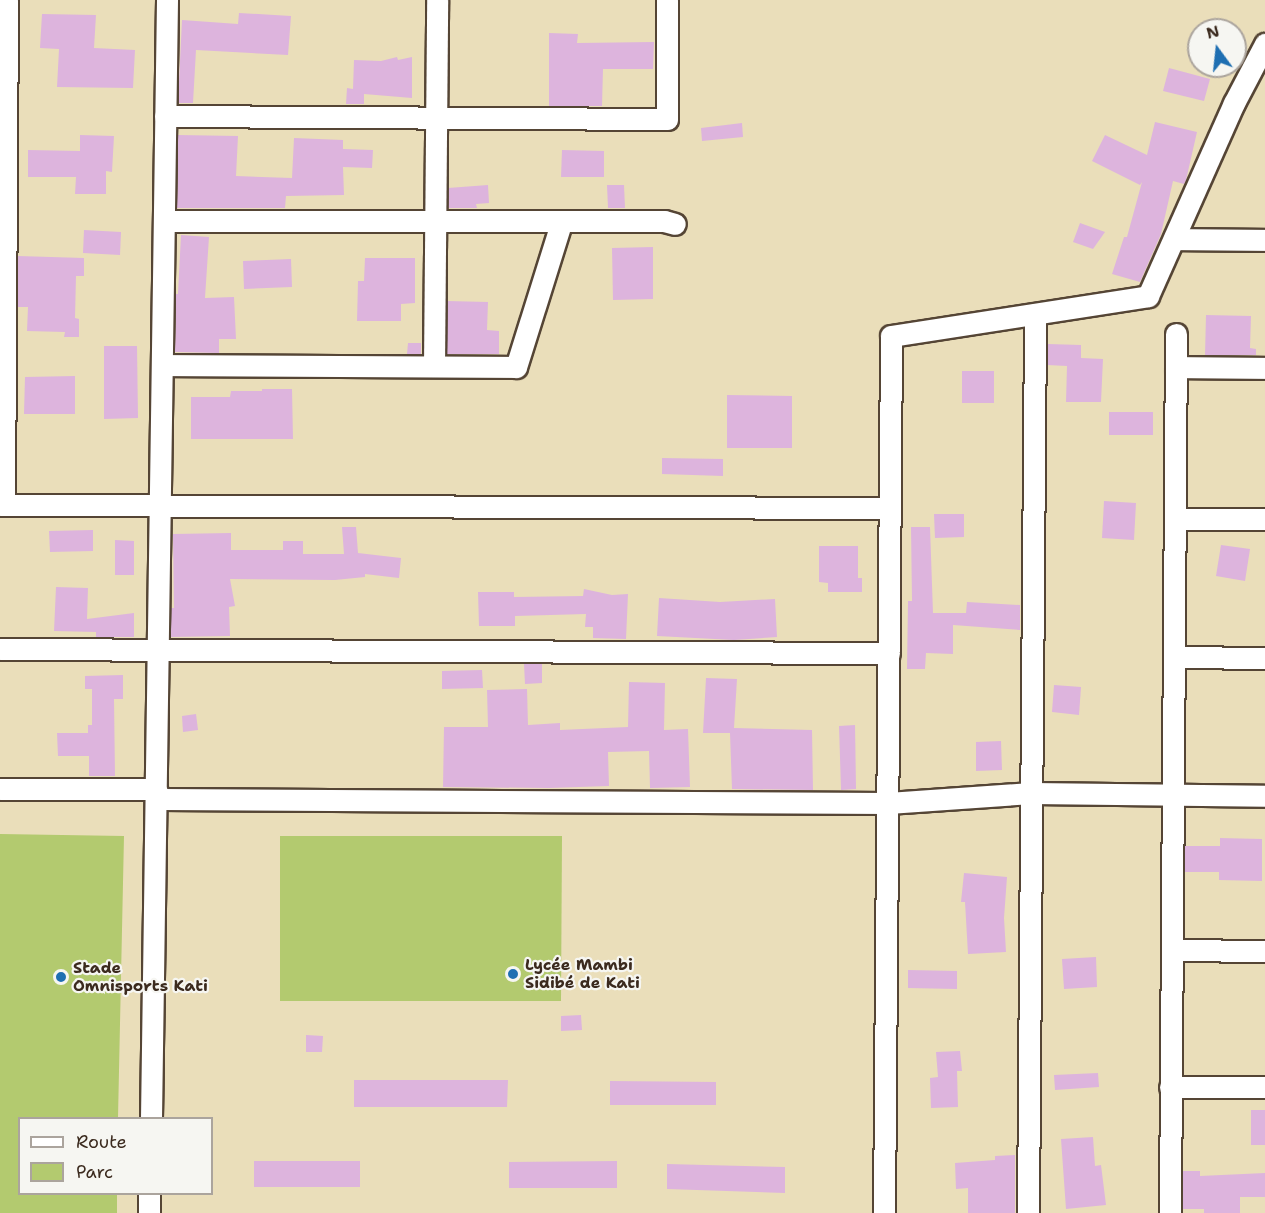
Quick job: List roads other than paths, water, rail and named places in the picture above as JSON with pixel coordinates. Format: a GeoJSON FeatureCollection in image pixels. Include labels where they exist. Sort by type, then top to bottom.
{"type":"FeatureCollection","features":[{"type":"Feature","properties":{"kind":"street"},"geometry":{"type":"LineString","coordinates":[[8,0],[3,268],[2,505],[890,508]]}},
{"type":"Feature","properties":{"kind":"street"},"geometry":{"type":"LineString","coordinates":[[150,1117],[167,0]]}},
{"type":"Feature","properties":{"kind":"street"},"geometry":{"type":"LineString","coordinates":[[434,366],[437,0]]}},
{"type":"Feature","properties":{"kind":"street"},"geometry":{"type":"LineString","coordinates":[[165,116],[667,119],[667,0]]}},
{"type":"Feature","properties":{"kind":"street"},"geometry":{"type":"LineString","coordinates":[[884,1213],[891,336],[1149,296],[1234,103],[1265,44]]}},
{"type":"Feature","properties":{"kind":"street"},"geometry":{"type":"LineString","coordinates":[[164,221],[561,223],[664,221],[675,224]]}},
{"type":"Feature","properties":{"kind":"street"},"geometry":{"type":"LineString","coordinates":[[162,365],[516,367],[561,223]]}},
{"type":"Feature","properties":{"kind":"street"},"geometry":{"type":"LineString","coordinates":[[1174,239],[1265,240]]}},
{"type":"Feature","properties":{"kind":"street"},"geometry":{"type":"LineString","coordinates":[[1028,1213],[1035,314]]}},
{"type":"Feature","properties":{"kind":"street"},"geometry":{"type":"LineString","coordinates":[[1170,1213],[1176,334]]}},
{"type":"Feature","properties":{"kind":"street"},"geometry":{"type":"LineString","coordinates":[[1176,367],[1265,368]]}},
{"type":"Feature","properties":{"kind":"street"},"geometry":{"type":"LineString","coordinates":[[1175,519],[1265,519]]}},
{"type":"Feature","properties":{"kind":"street"},"geometry":{"type":"LineString","coordinates":[[0,649],[889,653]]}},
{"type":"Feature","properties":{"kind":"street"},"geometry":{"type":"LineString","coordinates":[[1174,657],[1265,657]]}},
{"type":"Feature","properties":{"kind":"street"},"geometry":{"type":"LineString","coordinates":[[0,789],[155,789]]}},
{"type":"Feature","properties":{"kind":"street"},"geometry":{"type":"LineString","coordinates":[[155,789],[161,799],[888,802],[1031,793],[1265,796]]}},
{"type":"Feature","properties":{"kind":"street"},"geometry":{"type":"LineString","coordinates":[[1172,950],[1265,951]]}},
{"type":"Feature","properties":{"kind":"street"},"geometry":{"type":"LineString","coordinates":[[1170,1087],[1265,1088]]}},
{"type":"Feature","properties":{"kind":"street"},"geometry":{"type":"LineString","coordinates":[[149,1195],[149,1213]]}},
{"type":"Feature","properties":{"kind":"place","name":"Lycée Mambi Sidibé de Kati"},"geometry":{"type":"Point","coordinates":[513,974]}},
{"type":"Feature","properties":{"kind":"place","name":"Stade Omnisports Kati"},"geometry":{"type":"Point","coordinates":[61,977]}}]}
